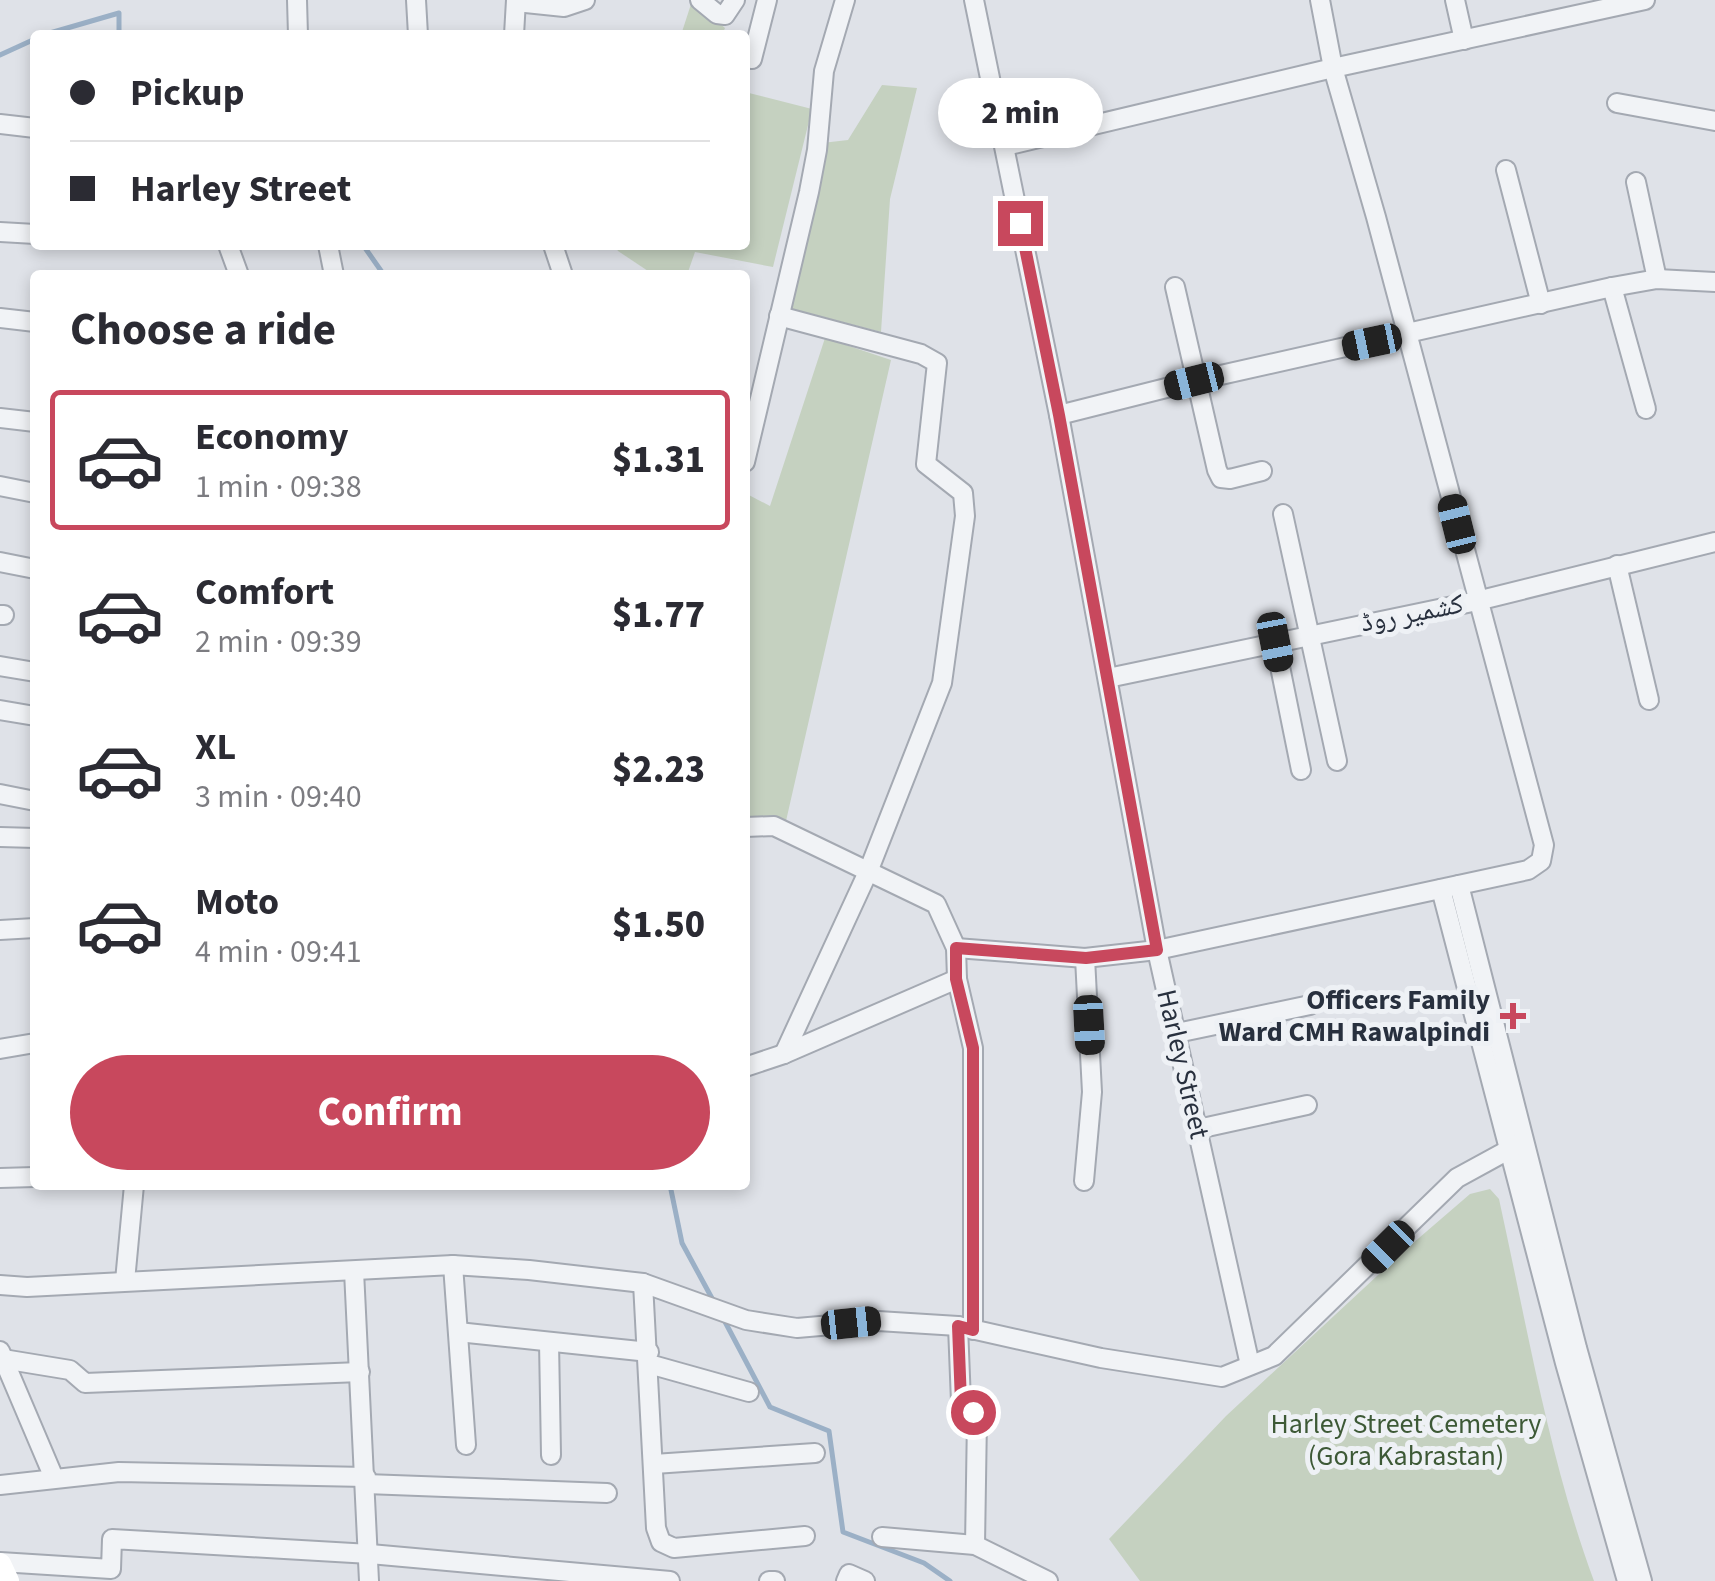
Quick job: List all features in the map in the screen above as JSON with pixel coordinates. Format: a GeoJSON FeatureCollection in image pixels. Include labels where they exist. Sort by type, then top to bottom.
{"type":"FeatureCollection","features":[{"type":"Feature","properties":{"kind":"street"},"geometry":{"type":"LineString","coordinates":[[296,0],[298,30]]}},
{"type":"Feature","properties":{"kind":"street"},"geometry":{"type":"LineString","coordinates":[[416,0],[418,30]]}},
{"type":"Feature","properties":{"kind":"street"},"geometry":{"type":"LineString","coordinates":[[514,30],[516,1],[564,7],[585,0]]}},
{"type":"Feature","properties":{"kind":"street"},"geometry":{"type":"LineString","coordinates":[[700,0],[717,14],[725,15],[735,0]]}},
{"type":"Feature","properties":{"kind":"street"},"geometry":{"type":"LineString","coordinates":[[752,59],[768,0]]}},
{"type":"Feature","properties":{"kind":"street"},"geometry":{"type":"LineString","coordinates":[[750,441],[812,178],[824,72],[845,0]]}},
{"type":"Feature","properties":{"kind":"street","name":"Harley Street"},"geometry":{"type":"LineString","coordinates":[[974,0],[1059,415],[1157,950],[1250,1365]]}},
{"type":"Feature","properties":{"kind":"street"},"geometry":{"type":"LineString","coordinates":[[956,948],[1086,958],[1157,950],[1528,870],[1541,861],[1544,845],[1333,68],[1320,0]]}},
{"type":"Feature","properties":{"kind":"street"},"geometry":{"type":"LineString","coordinates":[[1456,0],[1464,40]]}},
{"type":"Feature","properties":{"kind":"street"},"geometry":{"type":"LineString","coordinates":[[1005,146],[1333,68],[1645,0]]}},
{"type":"Feature","properties":{"kind":"street"},"geometry":{"type":"LineString","coordinates":[[1617,102],[1715,121]]}},
{"type":"Feature","properties":{"kind":"street"},"geometry":{"type":"LineString","coordinates":[[0,124],[30,127]]}},
{"type":"Feature","properties":{"kind":"street"},"geometry":{"type":"LineString","coordinates":[[1506,170],[1542,304]]}},
{"type":"Feature","properties":{"kind":"street"},"geometry":{"type":"LineString","coordinates":[[1636,182],[1658,279]]}},
{"type":"Feature","properties":{"kind":"street"},"geometry":{"type":"LineString","coordinates":[[0,232],[30,234]]}},
{"type":"Feature","properties":{"kind":"street"},"geometry":{"type":"LineString","coordinates":[[1059,415],[1612,287],[1658,279],[1715,282]]}},
{"type":"Feature","properties":{"kind":"street"},"geometry":{"type":"LineString","coordinates":[[1175,287],[1194,381],[1221,478],[1262,472]]}},
{"type":"Feature","properties":{"kind":"street"},"geometry":{"type":"LineString","coordinates":[[1612,287],[1646,409]]}},
{"type":"Feature","properties":{"kind":"street"},"geometry":{"type":"LineString","coordinates":[[779,316],[921,354],[938,363],[926,464],[963,492],[965,516],[942,684],[868,872],[784,1054]]}},
{"type":"Feature","properties":{"kind":"street"},"geometry":{"type":"LineString","coordinates":[[0,318],[30,321]]}},
{"type":"Feature","properties":{"kind":"street"},"geometry":{"type":"LineString","coordinates":[[0,418],[30,421]]}},
{"type":"Feature","properties":{"kind":"street"},"geometry":{"type":"LineString","coordinates":[[0,486],[30,492]]}},
{"type":"Feature","properties":{"kind":"street"},"geometry":{"type":"LineString","coordinates":[[1283,514],[1337,761]]}},
{"type":"Feature","properties":{"kind":"street","name":"کشمیر روڈ"},"geometry":{"type":"LineString","coordinates":[[1108,678],[1477,600],[1715,542]]}},
{"type":"Feature","properties":{"kind":"street"},"geometry":{"type":"LineString","coordinates":[[0,562],[30,568]]}},
{"type":"Feature","properties":{"kind":"street"},"geometry":{"type":"LineString","coordinates":[[1617,565],[1649,700]]}},
{"type":"Feature","properties":{"kind":"street"},"geometry":{"type":"LineString","coordinates":[[1275,642],[1301,770]]}},
{"type":"Feature","properties":{"kind":"street"},"geometry":{"type":"LineString","coordinates":[[0,666],[30,671]]}},
{"type":"Feature","properties":{"kind":"street"},"geometry":{"type":"LineString","coordinates":[[0,710],[30,715]]}},
{"type":"Feature","properties":{"kind":"street"},"geometry":{"type":"LineString","coordinates":[[0,794],[30,800]]}},
{"type":"Feature","properties":{"kind":"street"},"geometry":{"type":"LineString","coordinates":[[750,827],[774,826],[936,904],[956,948],[956,979],[973,1048],[961,1402],[976,1418],[975,1545]]}},
{"type":"Feature","properties":{"kind":"street"},"geometry":{"type":"LineString","coordinates":[[0,837],[30,838]]}},
{"type":"Feature","properties":{"kind":"street"},"geometry":{"type":"LineString","coordinates":[[1450,887],[1627,1581]]}},
{"type":"Feature","properties":{"kind":"street"},"geometry":{"type":"LineString","coordinates":[[0,930],[30,928]]}},
{"type":"Feature","properties":{"kind":"street"},"geometry":{"type":"LineString","coordinates":[[1084,1180],[1092,1092],[1086,958]]}},
{"type":"Feature","properties":{"kind":"street"},"geometry":{"type":"LineString","coordinates":[[750,1065],[956,979]]}},
{"type":"Feature","properties":{"kind":"street"},"geometry":{"type":"LineString","coordinates":[[1176,1034],[1310,1004]]}},
{"type":"Feature","properties":{"kind":"street"},"geometry":{"type":"LineString","coordinates":[[0,1048],[30,1044]]}},
{"type":"Feature","properties":{"kind":"street"},"geometry":{"type":"LineString","coordinates":[[1198,1129],[1306,1105]]}},
{"type":"Feature","properties":{"kind":"street"},"geometry":{"type":"LineString","coordinates":[[0,1284],[26,1287],[453,1265],[600,1276],[643,1283],[746,1320],[797,1328],[878,1320],[966,1328],[1101,1358],[1222,1377],[1274,1356],[1457,1178],[1515,1146]]}},
{"type":"Feature","properties":{"kind":"street"},"geometry":{"type":"LineString","coordinates":[[1515,1146],[1642,1581]]}},
{"type":"Feature","properties":{"kind":"street"},"geometry":{"type":"LineString","coordinates":[[0,1178],[30,1177]]}},
{"type":"Feature","properties":{"kind":"street"},"geometry":{"type":"LineString","coordinates":[[125,1281],[134,1190]]}},
{"type":"Feature","properties":{"kind":"street"},"geometry":{"type":"LineString","coordinates":[[453,1265],[466,1445]]}},
{"type":"Feature","properties":{"kind":"street"},"geometry":{"type":"LineString","coordinates":[[354,1271],[369,1581]]}},
{"type":"Feature","properties":{"kind":"street"},"geometry":{"type":"LineString","coordinates":[[643,1283],[656,1528],[661,1542],[674,1548],[805,1536]]}},
{"type":"Feature","properties":{"kind":"street"},"geometry":{"type":"LineString","coordinates":[[458,1332],[649,1358],[748,1392]]}},
{"type":"Feature","properties":{"kind":"street"},"geometry":{"type":"LineString","coordinates":[[549,1342],[551,1455]]}},
{"type":"Feature","properties":{"kind":"street"},"geometry":{"type":"LineString","coordinates":[[2,1354],[70,1370],[84,1383],[360,1372]]}},
{"type":"Feature","properties":{"kind":"street"},"geometry":{"type":"LineString","coordinates":[[2,1354],[54,1478]]}},
{"type":"Feature","properties":{"kind":"street"},"geometry":{"type":"LineString","coordinates":[[654,1464],[815,1453]]}},
{"type":"Feature","properties":{"kind":"street"},"geometry":{"type":"LineString","coordinates":[[0,1485],[119,1472],[606,1493]]}},
{"type":"Feature","properties":{"kind":"street"},"geometry":{"type":"LineString","coordinates":[[882,1537],[975,1545],[1048,1581]]}},
{"type":"Feature","properties":{"kind":"street"},"geometry":{"type":"LineString","coordinates":[[0,1563],[113,1575],[112,1539],[370,1554],[670,1581]]}},
{"type":"Feature","properties":{"kind":"street"},"geometry":{"type":"LineString","coordinates":[[0,1563],[8,1581]]}},
{"type":"Feature","properties":{"kind":"street"},"geometry":{"type":"LineString","coordinates":[[846,1581],[850,1574],[865,1581]]}},
{"type":"Feature","properties":{"kind":"green space"},"geometry":{"type":"Polygon","coordinates":[[[692,1],[725,28],[724,30],[683,30],[692,1]]]}},
{"type":"Feature","properties":{"kind":"green space"},"geometry":{"type":"Polygon","coordinates":[[[882,85],[917,88],[890,199],[881,332],[785,307],[822,143],[848,140],[882,85]]]}},
{"type":"Feature","properties":{"kind":"green space"},"geometry":{"type":"Polygon","coordinates":[[[750,93],[812,109],[773,267],[695,252],[689,270],[646,270],[618,251],[750,250],[750,93]]]}},
{"type":"Feature","properties":{"kind":"green space"},"geometry":{"type":"Polygon","coordinates":[[[825,338],[891,360],[786,821],[750,821],[750,496],[770,506],[825,338]]]}},
{"type":"Feature","properties":{"kind":"green space","name":"Harley Street Cemetery (Gora Kabrastan)"},"geometry":{"type":"Polygon","coordinates":[[[1490,1189],[1499,1199],[1552,1440],[1594,1581],[1140,1581],[1109,1539],[1226,1416],[1405,1250],[1470,1194],[1490,1189]]]}},
{"type":"Feature","properties":{"kind":"waterway"},"geometry":{"type":"LineString","coordinates":[[60,30],[119,13],[119,30]]}},
{"type":"Feature","properties":{"kind":"waterway"},"geometry":{"type":"LineString","coordinates":[[0,55],[30,41]]}},
{"type":"Feature","properties":{"kind":"waterway"},"geometry":{"type":"LineString","coordinates":[[366,250],[380,270]]}},
{"type":"Feature","properties":{"kind":"waterway"},"geometry":{"type":"LineString","coordinates":[[671,1190],[682,1243],[714,1302]]}},
{"type":"Feature","properties":{"kind":"waterway"},"geometry":{"type":"LineString","coordinates":[[723,1318],[770,1407],[829,1431],[843,1532],[924,1563],[950,1581]]}},
{"type":"Feature","properties":{"kind":"place","name":"Officers Family Ward CMH Rawalpindi"},"geometry":{"type":"Point","coordinates":[1513,1016]}},
{"type":"Feature","properties":{"kind":"route"},"geometry":{"type":"LineString","coordinates":[[973,1412],[961,1402],[958,1326],[973,1330],[973,1048],[956,979],[956,948],[1086,958],[1157,950],[1020,223]]}}]}
